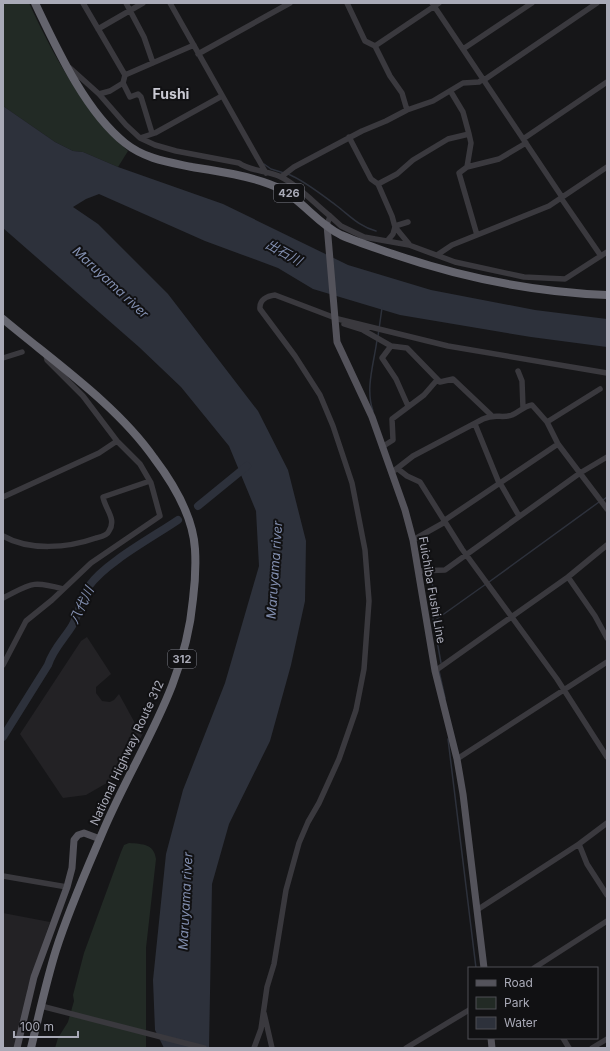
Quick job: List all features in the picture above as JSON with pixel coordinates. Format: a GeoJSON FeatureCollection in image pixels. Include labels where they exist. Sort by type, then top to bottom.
{"type":"FeatureCollection","features":[{"type":"Feature","properties":{"kind":"highway","name":"426"},"geometry":{"type":"LineString","coordinates":[[35,3],[64,62],[100,116],[123,142],[143,155],[171,164],[269,184],[298,199],[327,225],[341,235],[384,251],[466,276],[531,289],[607,295]]}},
{"type":"Feature","properties":{"kind":"highway","name":"National Highway Route 312"},"geometry":{"type":"LineString","coordinates":[[3,319],[114,412],[147,447],[163,470],[179,498],[195,547],[193,600],[185,651],[164,707],[100,839],[57,949],[31,1048]]}},
{"type":"Feature","properties":{"kind":"main road","name":"Fuichiba Fushi Line"},"geometry":{"type":"LineString","coordinates":[[327,225],[335,316],[334,331],[340,351],[359,387],[382,447],[394,470],[413,540],[435,671],[457,759],[484,967]]}},
{"type":"Feature","properties":{"kind":"main road"},"geometry":{"type":"LineString","coordinates":[[17,1048],[34,977],[67,887],[72,868],[74,840],[78,835],[84,833],[100,839]]}},
{"type":"Feature","properties":{"kind":"street"},"geometry":{"type":"LineString","coordinates":[[83,3],[124,75],[123,83],[130,97],[138,94],[141,97],[152,133]]}},
{"type":"Feature","properties":{"kind":"street"},"geometry":{"type":"LineString","coordinates":[[126,3],[144,37],[153,64]]}},
{"type":"Feature","properties":{"kind":"street"},"geometry":{"type":"LineString","coordinates":[[98,29],[143,3]]}},
{"type":"Feature","properties":{"kind":"street"},"geometry":{"type":"LineString","coordinates":[[170,3],[266,173]]}},
{"type":"Feature","properties":{"kind":"street"},"geometry":{"type":"LineString","coordinates":[[198,54],[290,3]]}},
{"type":"Feature","properties":{"kind":"street"},"geometry":{"type":"LineString","coordinates":[[347,3],[365,41],[375,46],[390,76],[402,93],[407,110]]}},
{"type":"Feature","properties":{"kind":"street"},"geometry":{"type":"LineString","coordinates":[[463,49],[532,3]]}},
{"type":"Feature","properties":{"kind":"street"},"geometry":{"type":"LineString","coordinates":[[281,177],[294,167],[349,138],[407,110],[433,101],[451,92],[463,83],[480,82],[597,3]]}},
{"type":"Feature","properties":{"kind":"street"},"geometry":{"type":"LineString","coordinates":[[375,46],[435,4],[483,80],[600,256]]}},
{"type":"Feature","properties":{"kind":"street"},"geometry":{"type":"LineString","coordinates":[[124,75],[153,64],[194,45]]}},
{"type":"Feature","properties":{"kind":"street"},"geometry":{"type":"LineString","coordinates":[[64,62],[99,94],[126,125],[140,138],[155,145],[239,163],[244,166],[281,177],[299,189],[350,232],[409,245],[464,264],[524,277],[564,279],[607,252]]}},
{"type":"Feature","properties":{"kind":"street"},"geometry":{"type":"LineString","coordinates":[[477,235],[458,175],[467,167],[499,159],[607,82]]}},
{"type":"Feature","properties":{"kind":"street"},"geometry":{"type":"LineString","coordinates":[[99,94],[110,91],[123,83]]}},
{"type":"Feature","properties":{"kind":"street"},"geometry":{"type":"LineString","coordinates":[[451,92],[463,112],[471,143],[467,167]]}},
{"type":"Feature","properties":{"kind":"street"},"geometry":{"type":"LineString","coordinates":[[140,138],[222,96]]}},
{"type":"Feature","properties":{"kind":"street"},"geometry":{"type":"LineString","coordinates":[[378,184],[397,174],[413,160],[448,139],[469,134]]}},
{"type":"Feature","properties":{"kind":"street"},"geometry":{"type":"LineString","coordinates":[[349,138],[371,179],[378,184],[395,227],[409,245]]}},
{"type":"Feature","properties":{"kind":"street"},"geometry":{"type":"LineString","coordinates":[[437,255],[452,245],[549,206],[607,167]]}},
{"type":"Feature","properties":{"kind":"street"},"geometry":{"type":"LineString","coordinates":[[327,225],[330,216]]}},
{"type":"Feature","properties":{"kind":"street"},"geometry":{"type":"LineString","coordinates":[[395,227],[408,222]]}},
{"type":"Feature","properties":{"kind":"street"},"geometry":{"type":"LineString","coordinates":[[388,240],[393,234],[395,227]]}},
{"type":"Feature","properties":{"kind":"street"},"geometry":{"type":"LineString","coordinates":[[254,1048],[259,1038],[286,890],[299,843],[339,759],[356,710],[364,669],[369,602],[365,550],[352,483],[333,426],[320,395],[260,309],[260,305],[265,298],[275,295],[335,316],[448,346],[518,356],[607,374]]}},
{"type":"Feature","properties":{"kind":"street"},"geometry":{"type":"LineString","coordinates":[[335,316],[342,323],[363,330],[391,346],[407,348],[437,380],[440,382],[453,379],[492,415]]}},
{"type":"Feature","properties":{"kind":"street"},"geometry":{"type":"LineString","coordinates":[[391,346],[382,358],[396,379],[408,406]]}},
{"type":"Feature","properties":{"kind":"street"},"geometry":{"type":"LineString","coordinates":[[3,358],[22,352]]}},
{"type":"Feature","properties":{"kind":"street"},"geometry":{"type":"LineString","coordinates":[[3,665],[26,621],[52,600],[91,563],[122,540],[159,518],[160,510],[150,481],[140,464],[117,441],[83,396],[47,360],[46,355]]}},
{"type":"Feature","properties":{"kind":"street"},"geometry":{"type":"LineString","coordinates":[[518,371],[522,381],[523,408]]}},
{"type":"Feature","properties":{"kind":"street"},"geometry":{"type":"LineString","coordinates":[[382,447],[392,440],[392,419],[424,395],[437,380]]}},
{"type":"Feature","properties":{"kind":"street"},"geometry":{"type":"LineString","coordinates":[[547,422],[600,389]]}},
{"type":"Feature","properties":{"kind":"street"},"geometry":{"type":"LineString","coordinates":[[607,509],[558,444],[547,422],[532,405],[510,415],[492,415],[413,456],[394,470],[420,482],[467,554],[564,690],[607,757]]}},
{"type":"Feature","properties":{"kind":"street"},"geometry":{"type":"LineString","coordinates":[[475,424],[499,483],[519,516]]}},
{"type":"Feature","properties":{"kind":"street"},"geometry":{"type":"LineString","coordinates":[[3,497],[99,453],[117,441]]}},
{"type":"Feature","properties":{"kind":"street"},"geometry":{"type":"LineString","coordinates":[[413,540],[471,504],[499,483],[558,444]]}},
{"type":"Feature","properties":{"kind":"street"},"geometry":{"type":"LineString","coordinates":[[418,570],[445,570],[580,473],[607,456]]}},
{"type":"Feature","properties":{"kind":"street"},"geometry":{"type":"LineString","coordinates":[[3,536],[17,542],[39,545],[63,546],[87,542],[107,534],[111,527],[112,519],[103,497],[150,481]]}},
{"type":"Feature","properties":{"kind":"street"},"geometry":{"type":"LineString","coordinates":[[435,671],[568,577],[607,545]]}},
{"type":"Feature","properties":{"kind":"street"},"geometry":{"type":"LineString","coordinates":[[568,577],[595,616],[607,638]]}},
{"type":"Feature","properties":{"kind":"street"},"geometry":{"type":"LineString","coordinates":[[3,598],[31,584],[41,583],[63,589]]}},
{"type":"Feature","properties":{"kind":"street"},"geometry":{"type":"LineString","coordinates":[[457,759],[607,662]]}},
{"type":"Feature","properties":{"kind":"street"},"geometry":{"type":"LineString","coordinates":[[477,910],[579,844],[607,823]]}},
{"type":"Feature","properties":{"kind":"street"},"geometry":{"type":"LineString","coordinates":[[579,844],[587,864],[607,895]]}},
{"type":"Feature","properties":{"kind":"street"},"geometry":{"type":"LineString","coordinates":[[3,876],[67,887]]}},
{"type":"Feature","properties":{"kind":"street"},"geometry":{"type":"LineString","coordinates":[[536,967],[607,921]]}},
{"type":"Feature","properties":{"kind":"street"},"geometry":{"type":"LineString","coordinates":[[41,1006],[204,1048]]}},
{"type":"Feature","properties":{"kind":"street"},"geometry":{"type":"LineString","coordinates":[[406,1048],[468,1011]]}},
{"type":"Feature","properties":{"kind":"street"},"geometry":{"type":"LineString","coordinates":[[264,1013],[272,1048]]}},
{"type":"Feature","properties":{"kind":"street"},"geometry":{"type":"LineString","coordinates":[[564,1039],[569,1048]]}},
{"type":"Feature","properties":{"kind":"street"},"geometry":{"type":"LineString","coordinates":[[592,1048],[607,1039]]}},
{"type":"Feature","properties":{"kind":"shaded area"},"geometry":{"type":"Polygon","coordinates":[[[87,637],[111,674],[96,687],[96,693],[102,701],[110,702],[119,694],[136,725],[144,732],[127,762],[112,780],[86,795],[63,798],[20,734],[81,641],[87,637]]]}},
{"type":"Feature","properties":{"kind":"shaded area"},"geometry":{"type":"Polygon","coordinates":[[[3,913],[50,922],[27,990],[28,992],[14,1048],[3,1048],[3,913]]]}},
{"type":"Feature","properties":{"kind":"green space"},"geometry":{"type":"Polygon","coordinates":[[[3,3],[29,3],[49,44],[83,100],[112,135],[128,151],[118,167],[83,152],[73,151],[55,142],[3,106],[3,3]]]}},
{"type":"Feature","properties":{"kind":"green space"},"geometry":{"type":"Polygon","coordinates":[[[129,843],[147,846],[153,850],[156,859],[146,948],[146,1048],[55,1048],[58,1038],[68,1022],[74,1001],[73,995],[84,953],[121,852],[124,845],[129,843]]]}},
{"type":"Feature","properties":{"kind":"water"},"geometry":{"type":"Polygon","coordinates":[[[3,106],[55,142],[73,151],[83,152],[118,167],[223,204],[348,265],[431,290],[535,310],[607,319],[607,347],[531,337],[400,315],[313,289],[278,268],[205,241],[99,194],[86,199],[73,207],[98,224],[168,294],[258,411],[288,470],[306,541],[305,601],[291,665],[270,741],[229,824],[212,884],[209,1048],[164,1048],[155,1030],[153,980],[166,854],[183,790],[225,683],[259,566],[256,511],[229,446],[181,387],[139,347],[3,228],[3,106]]]}},
{"type":"Feature","properties":{"kind":"waterway"},"geometry":{"type":"LineString","coordinates":[[264,164],[271,169],[284,173]]}},
{"type":"Feature","properties":{"kind":"waterway"},"geometry":{"type":"LineString","coordinates":[[288,174],[313,188],[360,224],[376,231]]}},
{"type":"Feature","properties":{"kind":"waterway"},"geometry":{"type":"LineString","coordinates":[[378,336],[382,308]]}},
{"type":"Feature","properties":{"kind":"waterway"},"geometry":{"type":"LineString","coordinates":[[373,411],[370,385],[377,340]]}},
{"type":"Feature","properties":{"kind":"waterway","name":"八代川"},"geometry":{"type":"LineString","coordinates":[[198,506],[247,466]]}},
{"type":"Feature","properties":{"kind":"waterway"},"geometry":{"type":"LineString","coordinates":[[603,500],[607,497]]}},
{"type":"Feature","properties":{"kind":"waterway"},"geometry":{"type":"LineString","coordinates":[[489,582],[599,502]]}},
{"type":"Feature","properties":{"kind":"waterway","name":"八代川"},"geometry":{"type":"LineString","coordinates":[[3,737],[48,665],[56,649],[72,626],[86,590],[96,577],[118,559],[178,520]]}},
{"type":"Feature","properties":{"kind":"waterway"},"geometry":{"type":"LineString","coordinates":[[431,573],[435,605],[431,607],[441,663]]}},
{"type":"Feature","properties":{"kind":"waterway"},"geometry":{"type":"LineString","coordinates":[[434,621],[486,584]]}},
{"type":"Feature","properties":{"kind":"waterway"},"geometry":{"type":"LineString","coordinates":[[439,671],[445,698]]}},
{"type":"Feature","properties":{"kind":"waterway"},"geometry":{"type":"LineString","coordinates":[[448,739],[476,967]]}},
{"type":"Feature","properties":{"kind":"district","name":"Fushi"},"geometry":{"type":"Point","coordinates":[171,94]}},
{"type":"Feature","properties":{"kind":"water label","name":"出石川"},"geometry":{"type":"Point","coordinates":[284,252]}},
{"type":"Feature","properties":{"kind":"water label","name":"Maruyama river"},"geometry":{"type":"Point","coordinates":[111,282]}},
{"type":"Feature","properties":{"kind":"water label","name":"Maruyama river"},"geometry":{"type":"Point","coordinates":[274,570]}},
{"type":"Feature","properties":{"kind":"water label","name":"Maruyama river"},"geometry":{"type":"Point","coordinates":[185,901]}}]}
